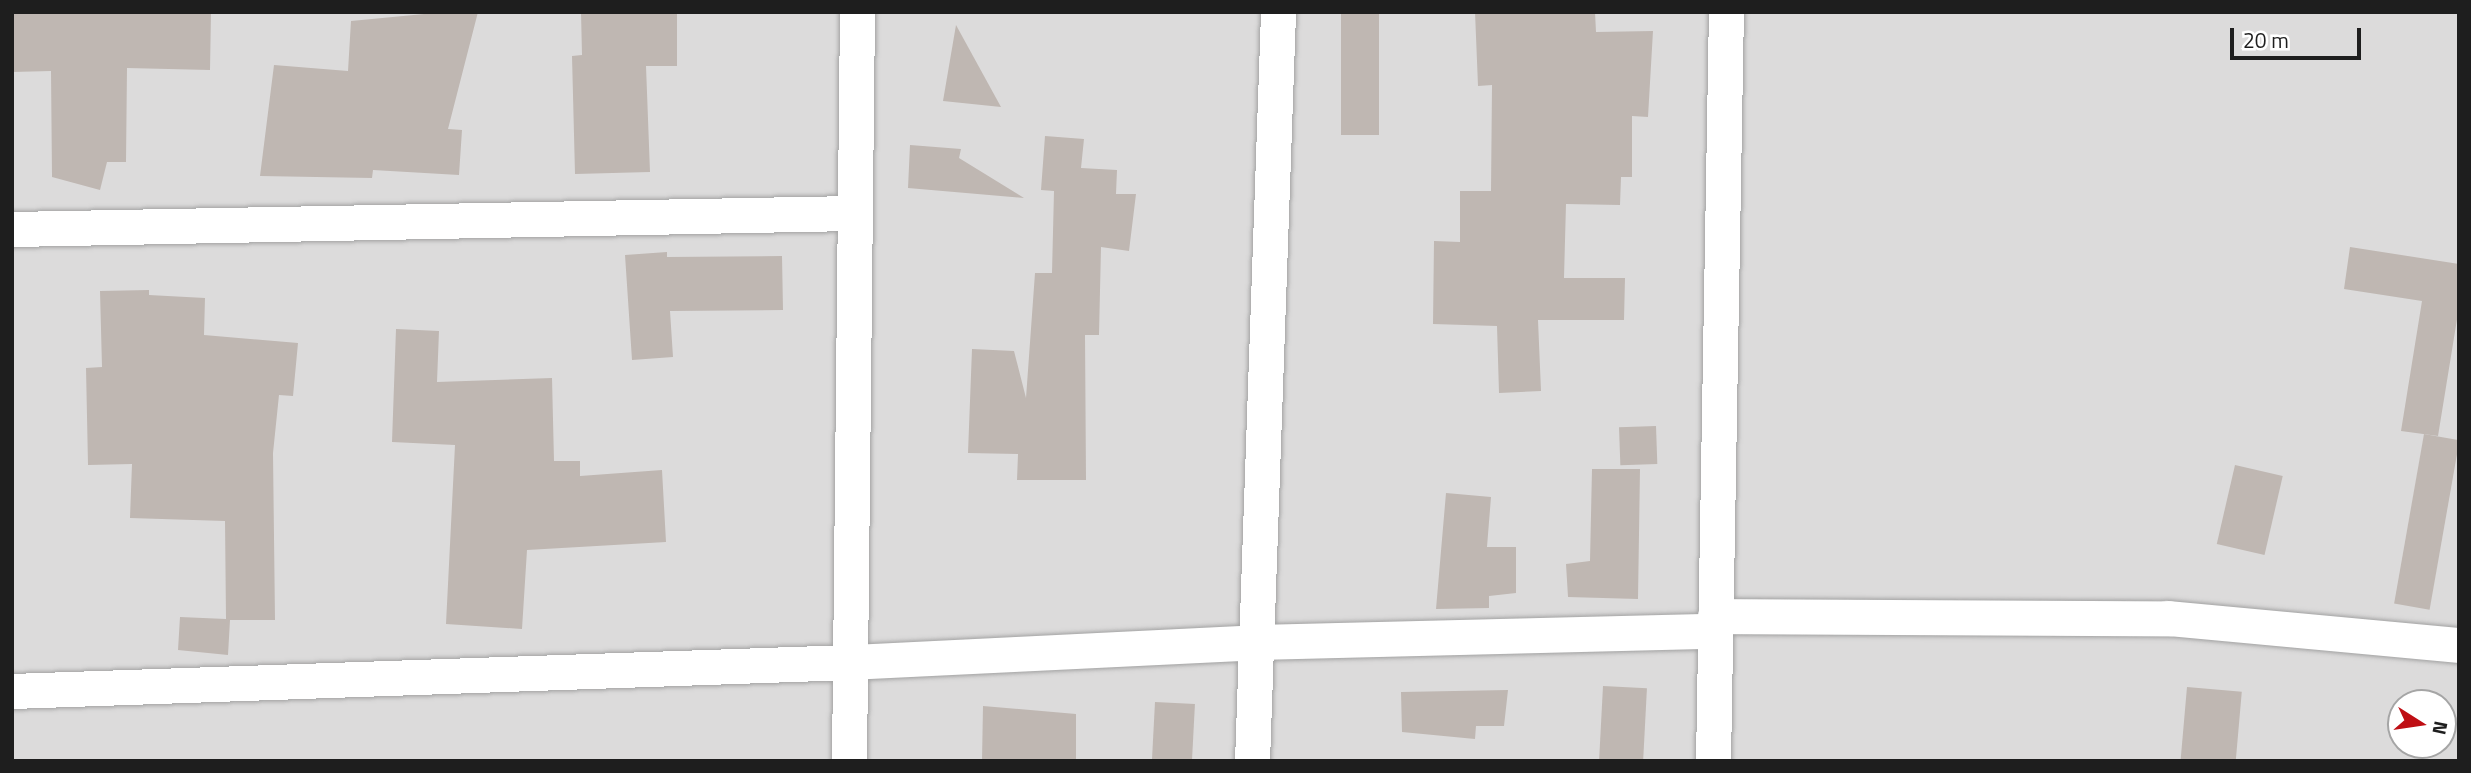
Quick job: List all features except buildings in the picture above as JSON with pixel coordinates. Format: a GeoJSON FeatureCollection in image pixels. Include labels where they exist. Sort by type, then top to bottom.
{"type":"FeatureCollection","features":[{"type":"Feature","properties":{"kind":"street"},"geometry":{"type":"LineString","coordinates":[[849,761],[852,213],[857,12]]}},
{"type":"Feature","properties":{"kind":"street"},"geometry":{"type":"LineString","coordinates":[[1252,761],[1254,642],[1278,12]]}},
{"type":"Feature","properties":{"kind":"street"},"geometry":{"type":"LineString","coordinates":[[1713,761],[1726,12]]}},
{"type":"Feature","properties":{"kind":"street"},"geometry":{"type":"LineString","coordinates":[[12,229],[852,213]]}},
{"type":"Feature","properties":{"kind":"street"},"geometry":{"type":"LineString","coordinates":[[12,691],[850,662],[1254,642],[1715,624],[2168,618],[2459,645]]}},
{"type":"Feature","properties":{"kind":"shaded area"},"geometry":{"type":"Polygon","coordinates":[[[12,12],[2459,12],[2459,761],[12,761],[12,12]]]}}]}
